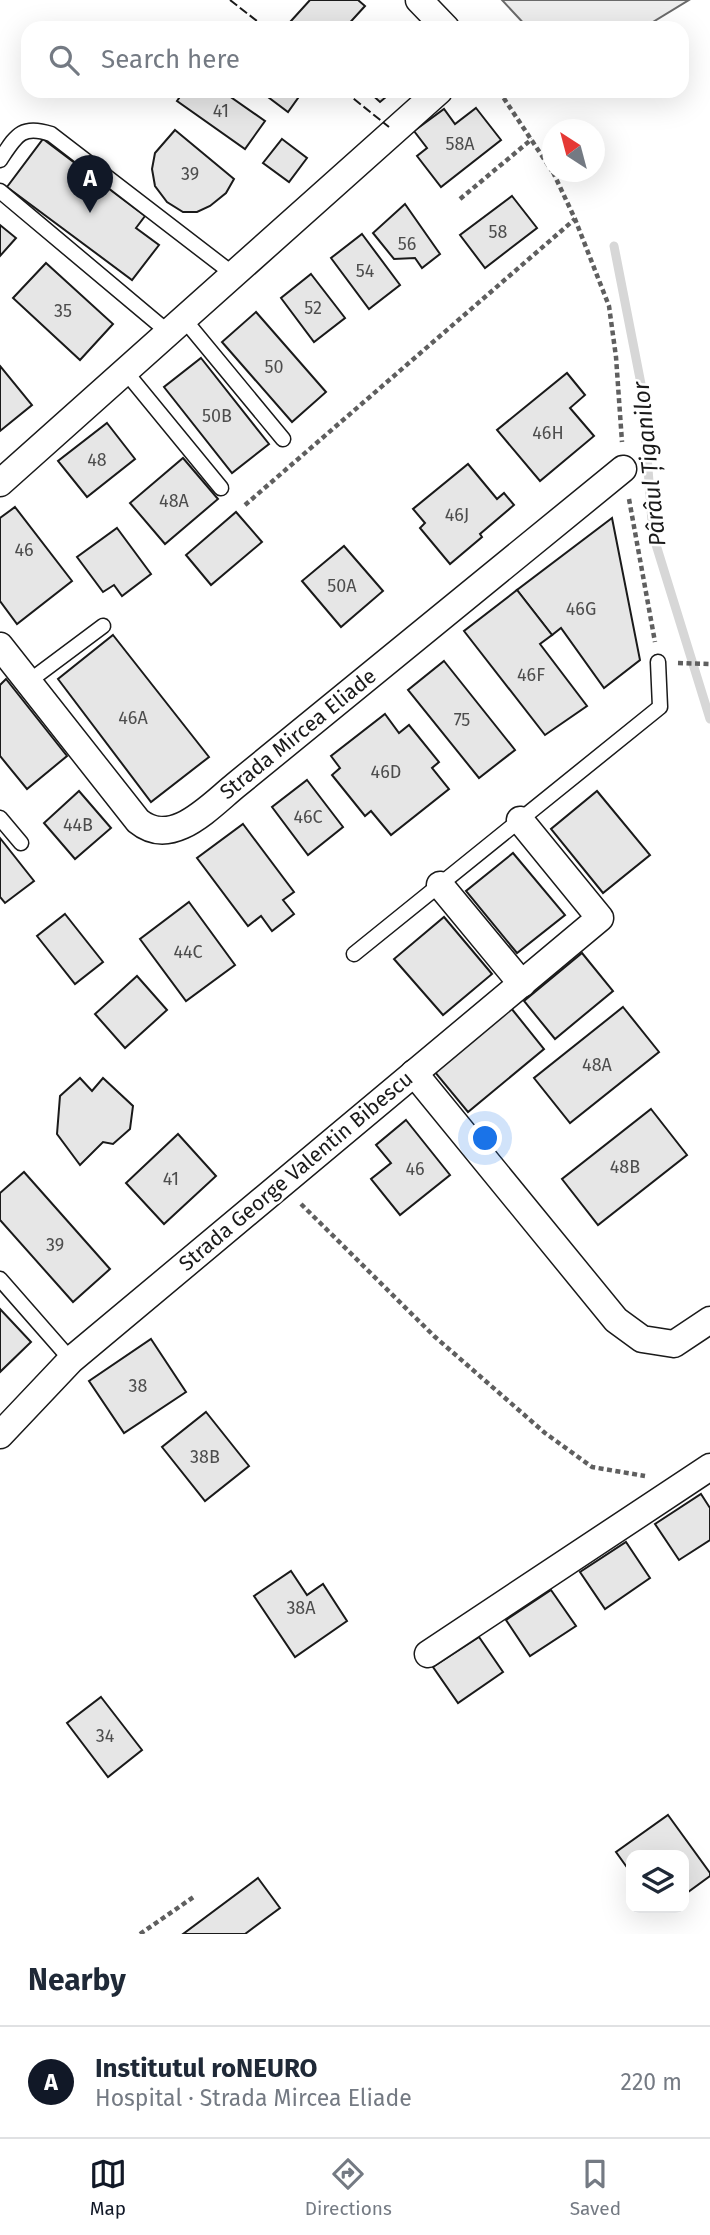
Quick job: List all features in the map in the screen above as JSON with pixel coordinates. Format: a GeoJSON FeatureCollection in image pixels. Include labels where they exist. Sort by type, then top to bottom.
{"type":"FeatureCollection","features":[{"type":"Feature","properties":{"kind":"street"},"geometry":{"type":"LineString","coordinates":[[419,0],[439,21]]}},
{"type":"Feature","properties":{"kind":"street"},"geometry":{"type":"LineString","coordinates":[[0,483],[431,98]]}},
{"type":"Feature","properties":{"kind":"street","name":"Strada Mircea Eliade"},"geometry":{"type":"LineString","coordinates":[[0,646],[138,821],[147,829],[162,832],[176,829],[188,823],[236,785],[623,469]]}},
{"type":"Feature","properties":{"kind":"street","name":"Strada George Valentin Bibescu"},"geometry":{"type":"LineString","coordinates":[[0,1435],[71,1360],[600,918],[520,820]]}},
{"type":"Feature","properties":{"kind":"street"},"geometry":{"type":"LineString","coordinates":[[440,885],[522,984]]}},
{"type":"Feature","properties":{"kind":"street"},"geometry":{"type":"LineString","coordinates":[[414,1073],[616,1320],[642,1339],[674,1344],[710,1320]]}},
{"type":"Feature","properties":{"kind":"street"},"geometry":{"type":"LineString","coordinates":[[428,1654],[710,1467]]}},
{"type":"Feature","properties":{"kind":"lane"},"geometry":{"type":"LineString","coordinates":[[0,160],[15,138],[25,131],[36,129],[51,134],[233,274]]}},
{"type":"Feature","properties":{"kind":"lane"},"geometry":{"type":"LineString","coordinates":[[0,191],[176,325],[283,439]]}},
{"type":"Feature","properties":{"kind":"lane"},"geometry":{"type":"LineString","coordinates":[[125,371],[221,488]]}},
{"type":"Feature","properties":{"kind":"lane"},"geometry":{"type":"LineString","coordinates":[[28,682],[103,626]]}},
{"type":"Feature","properties":{"kind":"lane"},"geometry":{"type":"LineString","coordinates":[[354,954],[660,707],[659,662]]}},
{"type":"Feature","properties":{"kind":"lane"},"geometry":{"type":"LineString","coordinates":[[0,818],[21,844]]}},
{"type":"Feature","properties":{"kind":"lane"},"geometry":{"type":"LineString","coordinates":[[0,1279],[71,1360]]}},
{"type":"Feature","properties":{"kind":"path"},"geometry":{"type":"LineString","coordinates":[[504,98],[542,154]]}},
{"type":"Feature","properties":{"kind":"path"},"geometry":{"type":"LineString","coordinates":[[460,199],[532,139]]}},
{"type":"Feature","properties":{"kind":"path"},"geometry":{"type":"LineString","coordinates":[[558,182],[609,306],[616,356],[623,469],[659,662],[710,664]]}},
{"type":"Feature","properties":{"kind":"path"},"geometry":{"type":"LineString","coordinates":[[245,505],[575,219]]}},
{"type":"Feature","properties":{"kind":"path"},"geometry":{"type":"LineString","coordinates":[[280,1184],[434,1336],[545,1433],[592,1466],[685,1483]]}},
{"type":"Feature","properties":{"kind":"path"},"geometry":{"type":"LineString","coordinates":[[140,1934],[195,1896]]}},
{"type":"Feature","properties":{"kind":"shaded area"},"geometry":{"type":"Polygon","coordinates":[[[502,0],[689,0],[654,21],[522,21],[502,0]]]}},
{"type":"Feature","properties":{"kind":"building"},"geometry":{"type":"Polygon","coordinates":[[[310,0],[358,0],[365,6],[351,21],[291,21],[310,0]]]}},
{"type":"Feature","properties":{"kind":"building"},"geometry":{"type":"Polygon","coordinates":[[[179,98],[232,98],[265,121],[245,149],[177,101],[179,98]]]}},
{"type":"Feature","properties":{"kind":"building"},"geometry":{"type":"Polygon","coordinates":[[[269,98],[298,98],[288,112],[269,98]]]}},
{"type":"Feature","properties":{"kind":"building"},"geometry":{"type":"Polygon","coordinates":[[[476,108],[501,140],[441,187],[417,156],[427,148],[414,131],[444,109],[455,124],[476,108]]]}},
{"type":"Feature","properties":{"kind":"building"},"geometry":{"type":"Polygon","coordinates":[[[175,130],[234,179],[226,193],[210,206],[197,212],[183,212],[167,202],[155,186],[152,169],[155,153],[175,130]]]}},
{"type":"Feature","properties":{"kind":"building"},"geometry":{"type":"Polygon","coordinates":[[[43,139],[145,216],[136,228],[159,245],[132,280],[7,187],[43,139]]]}},
{"type":"Feature","properties":{"kind":"building"},"geometry":{"type":"Polygon","coordinates":[[[282,139],[307,158],[289,182],[263,163],[282,139]]]}},
{"type":"Feature","properties":{"kind":"building"},"geometry":{"type":"Polygon","coordinates":[[[512,196],[537,228],[485,268],[460,235],[512,196]]]}},
{"type":"Feature","properties":{"kind":"building"},"geometry":{"type":"Polygon","coordinates":[[[405,204],[440,254],[422,268],[415,258],[394,259],[373,233],[405,204]]]}},
{"type":"Feature","properties":{"kind":"building"},"geometry":{"type":"Polygon","coordinates":[[[0,225],[16,238],[0,256],[0,225]]]}},
{"type":"Feature","properties":{"kind":"building"},"geometry":{"type":"Polygon","coordinates":[[[362,234],[400,285],[369,309],[331,258],[362,234]]]}},
{"type":"Feature","properties":{"kind":"building"},"geometry":{"type":"Polygon","coordinates":[[[46,263],[113,324],[80,360],[13,298],[46,263]]]}},
{"type":"Feature","properties":{"kind":"building"},"geometry":{"type":"Polygon","coordinates":[[[311,274],[345,318],[314,342],[281,298],[311,274]]]}},
{"type":"Feature","properties":{"kind":"building"},"geometry":{"type":"Polygon","coordinates":[[[256,312],[326,392],[292,422],[222,342],[256,312]]]}},
{"type":"Feature","properties":{"kind":"building"},"geometry":{"type":"Polygon","coordinates":[[[201,358],[269,444],[232,473],[164,387],[201,358]]]}},
{"type":"Feature","properties":{"kind":"building"},"geometry":{"type":"Polygon","coordinates":[[[0,366],[32,405],[0,431],[0,366]]]}},
{"type":"Feature","properties":{"kind":"building"},"geometry":{"type":"Polygon","coordinates":[[[567,373],[585,395],[570,408],[594,436],[540,481],[497,430],[567,373]]]}},
{"type":"Feature","properties":{"kind":"building"},"geometry":{"type":"Polygon","coordinates":[[[107,423],[135,459],[87,497],[58,461],[107,423]]]}},
{"type":"Feature","properties":{"kind":"building"},"geometry":{"type":"Polygon","coordinates":[[[183,458],[218,499],[165,544],[130,503],[183,458]]]}},
{"type":"Feature","properties":{"kind":"building"},"geometry":{"type":"Polygon","coordinates":[[[468,464],[497,499],[504,493],[514,505],[450,564],[420,528],[425,523],[413,509],[468,464]]]}},
{"type":"Feature","properties":{"kind":"building"},"geometry":{"type":"Polygon","coordinates":[[[15,507],[72,581],[17,624],[0,601],[0,518],[15,507]]]}},
{"type":"Feature","properties":{"kind":"building"},"geometry":{"type":"Polygon","coordinates":[[[236,512],[262,542],[211,585],[186,555],[236,512]]]}},
{"type":"Feature","properties":{"kind":"building"},"geometry":{"type":"Polygon","coordinates":[[[612,518],[640,660],[604,688],[561,628],[552,635],[517,590],[612,518]]]}},
{"type":"Feature","properties":{"kind":"building"},"geometry":{"type":"Polygon","coordinates":[[[117,528],[151,574],[122,596],[114,585],[103,592],[77,557],[117,528]]]}},
{"type":"Feature","properties":{"kind":"building"},"geometry":{"type":"Polygon","coordinates":[[[344,546],[383,591],[341,627],[302,581],[344,546]]]}},
{"type":"Feature","properties":{"kind":"building"},"geometry":{"type":"Polygon","coordinates":[[[517,590],[552,635],[540,644],[587,706],[545,735],[464,631],[517,590]]]}},
{"type":"Feature","properties":{"kind":"building"},"geometry":{"type":"Polygon","coordinates":[[[113,635],[209,757],[151,802],[58,679],[113,635]]]}},
{"type":"Feature","properties":{"kind":"building"},"geometry":{"type":"Polygon","coordinates":[[[444,661],[515,750],[479,778],[408,690],[444,661]]]}},
{"type":"Feature","properties":{"kind":"building"},"geometry":{"type":"Polygon","coordinates":[[[6,679],[67,756],[27,789],[0,756],[0,685],[6,679]]]}},
{"type":"Feature","properties":{"kind":"building"},"geometry":{"type":"Polygon","coordinates":[[[385,714],[399,733],[409,725],[439,762],[432,768],[449,789],[391,835],[371,811],[365,816],[332,775],[340,768],[331,756],[385,714]]]}},
{"type":"Feature","properties":{"kind":"building"},"geometry":{"type":"Polygon","coordinates":[[[307,780],[343,827],[308,855],[272,807],[307,780]]]}},
{"type":"Feature","properties":{"kind":"building"},"geometry":{"type":"Polygon","coordinates":[[[79,791],[111,828],[75,859],[44,823],[79,791]]]}},
{"type":"Feature","properties":{"kind":"building"},"geometry":{"type":"Polygon","coordinates":[[[597,791],[650,855],[603,893],[551,829],[597,791]]]}},
{"type":"Feature","properties":{"kind":"building"},"geometry":{"type":"Polygon","coordinates":[[[243,824],[294,892],[283,900],[294,914],[272,931],[261,916],[248,926],[197,858],[243,824]]]}},
{"type":"Feature","properties":{"kind":"building"},"geometry":{"type":"Polygon","coordinates":[[[0,838],[34,881],[5,903],[0,897],[0,838]]]}},
{"type":"Feature","properties":{"kind":"building"},"geometry":{"type":"Polygon","coordinates":[[[513,853],[565,915],[517,953],[466,891],[513,853]]]}},
{"type":"Feature","properties":{"kind":"building"},"geometry":{"type":"Polygon","coordinates":[[[189,902],[235,965],[186,1001],[140,939],[189,902]]]}},
{"type":"Feature","properties":{"kind":"building"},"geometry":{"type":"Polygon","coordinates":[[[65,914],[103,962],[75,984],[37,936],[65,914]]]}},
{"type":"Feature","properties":{"kind":"building"},"geometry":{"type":"Polygon","coordinates":[[[444,917],[492,974],[443,1015],[394,959],[444,917]]]}},
{"type":"Feature","properties":{"kind":"building"},"geometry":{"type":"Polygon","coordinates":[[[582,953],[613,991],[555,1039],[524,1001],[582,953]]]}},
{"type":"Feature","properties":{"kind":"building"},"geometry":{"type":"Polygon","coordinates":[[[137,976],[167,1010],[125,1048],[95,1014],[137,976]]]}},
{"type":"Feature","properties":{"kind":"building"},"geometry":{"type":"Polygon","coordinates":[[[623,1007],[659,1052],[570,1123],[534,1078],[623,1007]]]}},
{"type":"Feature","properties":{"kind":"building"},"geometry":{"type":"Polygon","coordinates":[[[511,1008],[544,1049],[468,1112],[434,1071],[511,1008]]]}},
{"type":"Feature","properties":{"kind":"building"},"geometry":{"type":"Polygon","coordinates":[[[80,1078],[92,1091],[103,1078],[133,1106],[130,1129],[113,1144],[103,1142],[80,1165],[57,1134],[60,1096],[80,1078]]]}},
{"type":"Feature","properties":{"kind":"building"},"geometry":{"type":"Polygon","coordinates":[[[651,1109],[687,1155],[598,1225],[562,1179],[651,1109]]]}},
{"type":"Feature","properties":{"kind":"building"},"geometry":{"type":"Polygon","coordinates":[[[406,1120],[450,1175],[400,1215],[371,1179],[391,1163],[376,1145],[406,1120]]]}},
{"type":"Feature","properties":{"kind":"building"},"geometry":{"type":"Polygon","coordinates":[[[178,1134],[216,1176],[164,1224],[126,1183],[178,1134]]]}},
{"type":"Feature","properties":{"kind":"building"},"geometry":{"type":"Polygon","coordinates":[[[24,1172],[110,1269],[73,1302],[0,1220],[0,1193],[24,1172]]]}},
{"type":"Feature","properties":{"kind":"building"},"geometry":{"type":"Polygon","coordinates":[[[0,1309],[31,1342],[0,1372],[0,1309]]]}},
{"type":"Feature","properties":{"kind":"building"},"geometry":{"type":"Polygon","coordinates":[[[151,1339],[186,1392],[124,1433],[89,1381],[151,1339]]]}},
{"type":"Feature","properties":{"kind":"building"},"geometry":{"type":"Polygon","coordinates":[[[206,1412],[249,1466],[205,1501],[162,1447],[206,1412]]]}},
{"type":"Feature","properties":{"kind":"building"},"geometry":{"type":"Polygon","coordinates":[[[701,1494],[710,1508],[710,1540],[679,1560],[655,1524],[701,1494]]]}},
{"type":"Feature","properties":{"kind":"building"},"geometry":{"type":"Polygon","coordinates":[[[626,1542],[650,1578],[605,1609],[580,1572],[626,1542]]]}},
{"type":"Feature","properties":{"kind":"building"},"geometry":{"type":"Polygon","coordinates":[[[291,1571],[307,1595],[323,1584],[347,1621],[295,1657],[254,1596],[291,1571]]]}},
{"type":"Feature","properties":{"kind":"building"},"geometry":{"type":"Polygon","coordinates":[[[551,1590],[576,1626],[530,1656],[506,1620],[551,1590]]]}},
{"type":"Feature","properties":{"kind":"building"},"geometry":{"type":"Polygon","coordinates":[[[479,1637],[503,1672],[458,1703],[433,1667],[479,1637]]]}},
{"type":"Feature","properties":{"kind":"building"},"geometry":{"type":"Polygon","coordinates":[[[101,1697],[142,1750],[108,1777],[67,1723],[101,1697]]]}},
{"type":"Feature","properties":{"kind":"building"},"geometry":{"type":"Polygon","coordinates":[[[668,1815],[710,1876],[689,1891],[689,1850],[626,1850],[626,1866],[616,1852],[668,1815]]]}},
{"type":"Feature","properties":{"kind":"building"},"geometry":{"type":"Polygon","coordinates":[[[258,1878],[280,1908],[245,1934],[183,1934],[258,1878]]]}},
{"type":"Feature","properties":{"kind":"waterway","name":"Pârâul Țiganilor"},"geometry":{"type":"LineString","coordinates":[[614,246],[642,389],[653,535],[710,719]]}},
{"type":"Feature","properties":{"kind":"fence"},"geometry":{"type":"LineString","coordinates":[[230,0],[257,21]]}},
{"type":"Feature","properties":{"kind":"fence"},"geometry":{"type":"LineString","coordinates":[[353,98],[389,127]]}},
{"type":"Feature","properties":{"kind":"place","name":"Institutul roNEURO"},"geometry":{"type":"Point","coordinates":[90,213]}}]}
